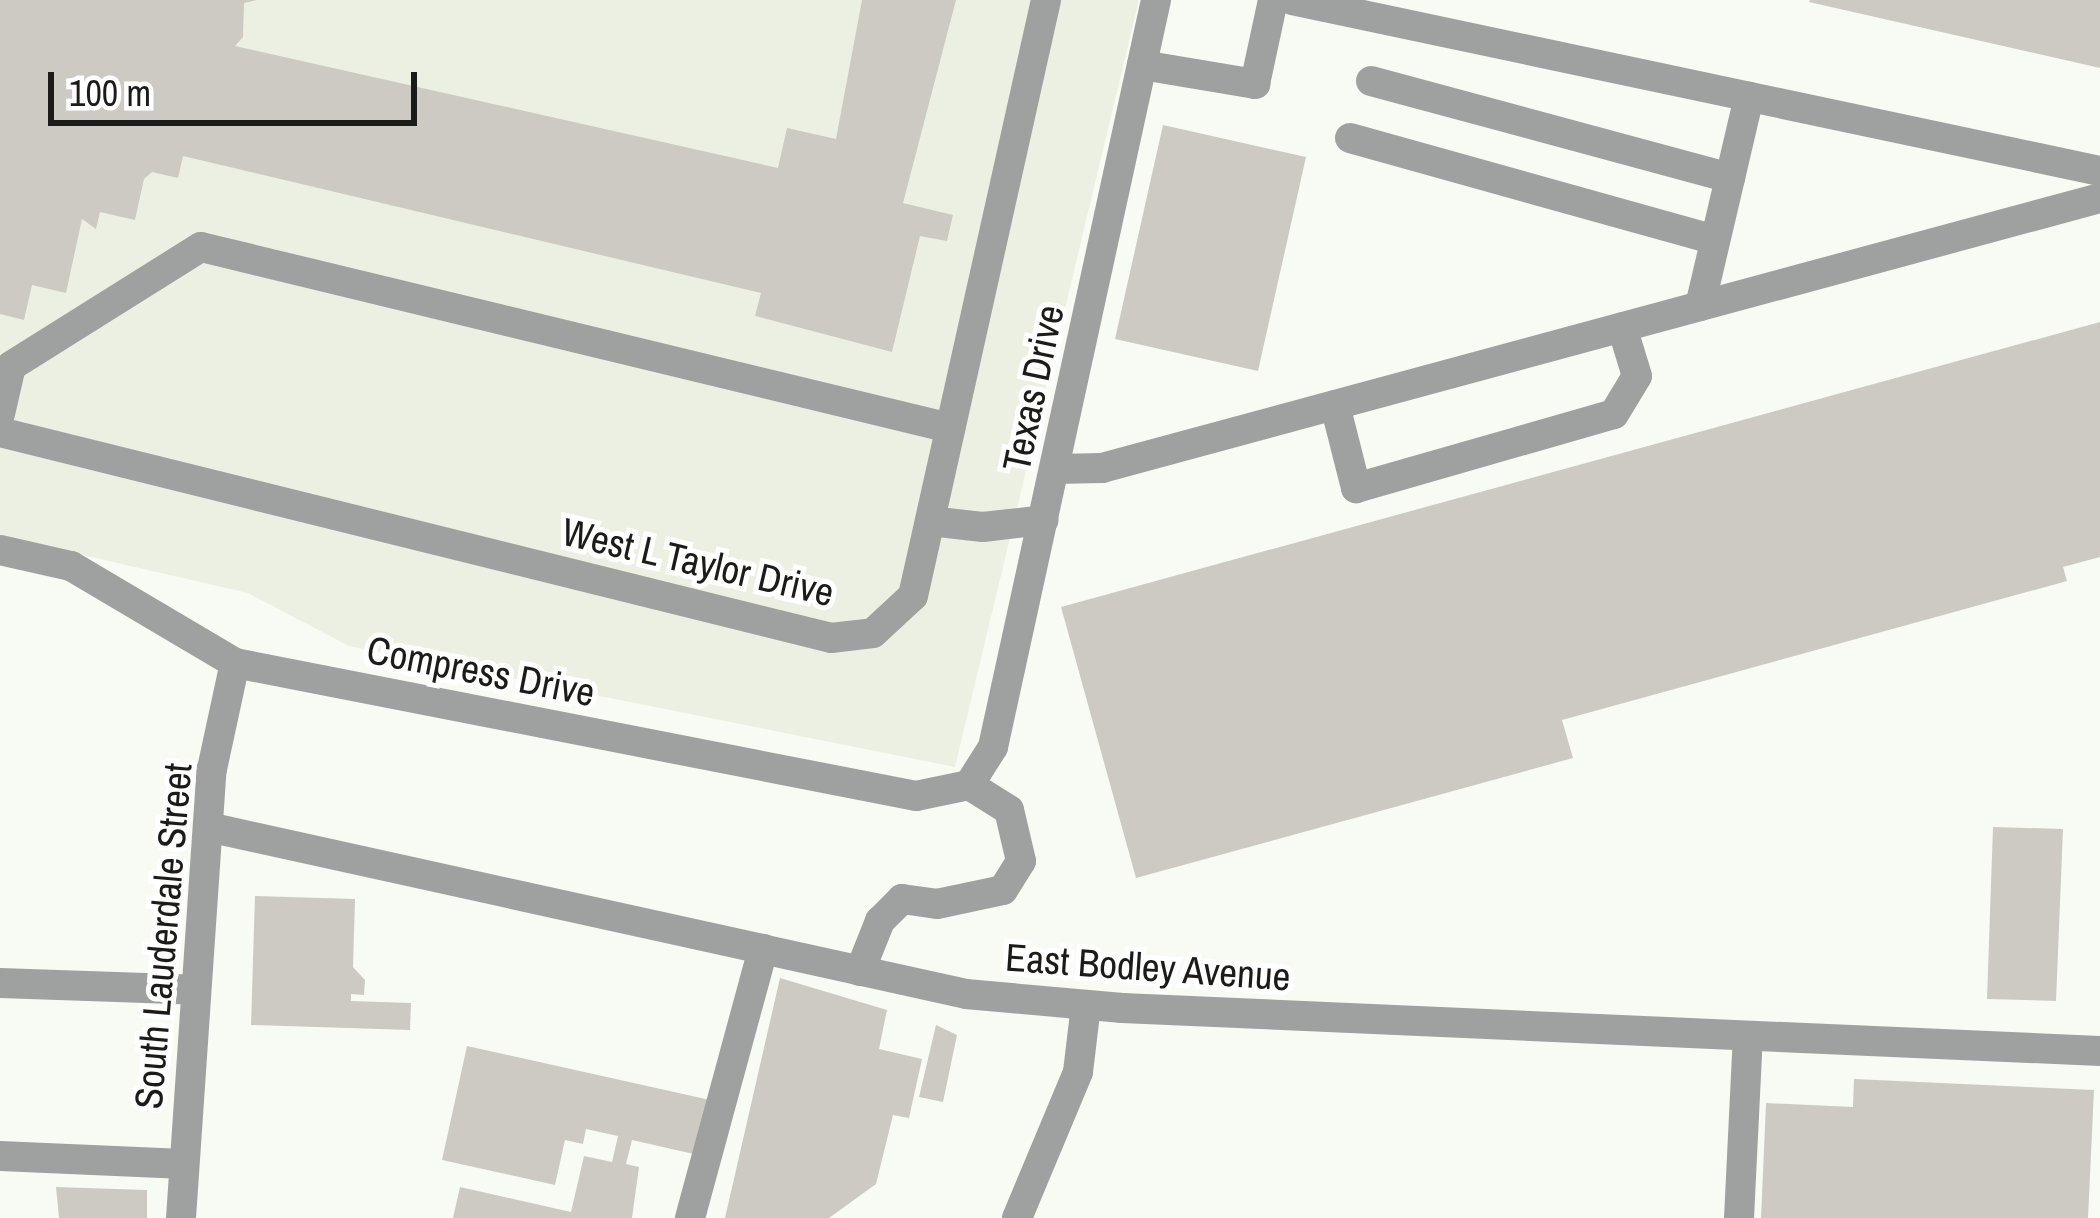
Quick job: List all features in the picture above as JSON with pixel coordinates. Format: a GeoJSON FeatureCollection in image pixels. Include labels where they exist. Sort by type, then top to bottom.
{"type":"FeatureCollection","features":[{"type":"Feature","properties":{"kind":"street","name":"West L Taylor Drive"},"geometry":{"type":"LineString","coordinates":[[0,432],[831,638],[873,633],[913,596],[1046,0]]}},
{"type":"Feature","properties":{"kind":"street","name":"Texas Drive"},"geometry":{"type":"LineString","coordinates":[[969,785],[993,747],[1156,0]]}},
{"type":"Feature","properties":{"kind":"street"},"geometry":{"type":"LineString","coordinates":[[1142,65],[1255,84],[1274,0]]}},
{"type":"Feature","properties":{"kind":"street"},"geometry":{"type":"LineString","coordinates":[[1292,0],[2100,170]]}},
{"type":"Feature","properties":{"kind":"street"},"geometry":{"type":"LineString","coordinates":[[1371,81],[1730,178]]}},
{"type":"Feature","properties":{"kind":"street"},"geometry":{"type":"LineString","coordinates":[[1700,306],[1749,97]]}},
{"type":"Feature","properties":{"kind":"street"},"geometry":{"type":"LineString","coordinates":[[1350,137],[1715,240]]}},
{"type":"Feature","properties":{"kind":"street"},"geometry":{"type":"LineString","coordinates":[[1055,470],[1102,468],[2100,198]]}},
{"type":"Feature","properties":{"kind":"street"},"geometry":{"type":"LineString","coordinates":[[0,414],[11,366],[202,247],[950,428]]}},
{"type":"Feature","properties":{"kind":"street"},"geometry":{"type":"LineString","coordinates":[[1335,405],[1356,488],[1615,414],[1637,376],[1622,327]]}},
{"type":"Feature","properties":{"kind":"street"},"geometry":{"type":"LineString","coordinates":[[930,520],[983,527],[1044,520]]}},
{"type":"Feature","properties":{"kind":"street","name":"Compress Drive"},"geometry":{"type":"LineString","coordinates":[[0,550],[71,566],[235,663],[916,796],[969,785]]}},
{"type":"Feature","properties":{"kind":"street","name":"South Lauderdale Street"},"geometry":{"type":"LineString","coordinates":[[181,1218],[208,827],[235,663]]}},
{"type":"Feature","properties":{"kind":"street"},"geometry":{"type":"LineString","coordinates":[[860,970],[880,921],[902,899],[937,904],[1003,890],[1021,861],[1009,810],[969,785]]}},
{"type":"Feature","properties":{"kind":"street","name":"East Bodley Avenue"},"geometry":{"type":"LineString","coordinates":[[208,827],[966,994],[1086,1005],[2100,1051]]}},
{"type":"Feature","properties":{"kind":"street"},"geometry":{"type":"LineString","coordinates":[[690,1218],[722,1124],[763,949]]}},
{"type":"Feature","properties":{"kind":"street"},"geometry":{"type":"LineString","coordinates":[[0,983],[196,990]]}},
{"type":"Feature","properties":{"kind":"street"},"geometry":{"type":"LineString","coordinates":[[1017,1218],[1078,1072],[1086,1005]]}},
{"type":"Feature","properties":{"kind":"street"},"geometry":{"type":"LineString","coordinates":[[1739,1218],[1748,1036]]}},
{"type":"Feature","properties":{"kind":"street"},"geometry":{"type":"LineString","coordinates":[[0,1156],[184,1164]]}},
{"type":"Feature","properties":{"kind":"shaded area"},"geometry":{"type":"Polygon","coordinates":[[[0,0],[1139,0],[955,767],[349,646],[248,593],[0,536],[0,0]]]}},
{"type":"Feature","properties":{"kind":"building"},"geometry":{"type":"Polygon","coordinates":[[[0,0],[257,0],[244,3],[243,37],[235,46],[778,168],[787,128],[836,139],[862,0],[956,0],[903,203],[953,215],[947,241],[920,236],[892,352],[755,316],[761,293],[183,156],[178,178],[152,172],[144,179],[135,220],[100,212],[96,229],[82,219],[66,293],[32,285],[24,320],[0,314],[0,0]]]}},
{"type":"Feature","properties":{"kind":"building"},"geometry":{"type":"Polygon","coordinates":[[[1810,0],[2100,0],[2100,68],[1809,2],[1810,0]]]}},
{"type":"Feature","properties":{"kind":"building"},"geometry":{"type":"Polygon","coordinates":[[[1163,125],[1306,157],[1258,371],[1115,339],[1163,125]]]}},
{"type":"Feature","properties":{"kind":"building"},"geometry":{"type":"Polygon","coordinates":[[[2100,322],[2100,557],[2063,567],[2067,581],[1562,720],[1573,758],[1136,878],[1061,607],[2100,322]]]}},
{"type":"Feature","properties":{"kind":"building"},"geometry":{"type":"Polygon","coordinates":[[[1993,827],[2063,829],[2056,1001],[1987,999],[1993,827]]]}},
{"type":"Feature","properties":{"kind":"building"},"geometry":{"type":"Polygon","coordinates":[[[255,896],[355,899],[353,967],[365,980],[364,995],[351,994],[351,1001],[411,1003],[410,1030],[251,1025],[255,896]]]}},
{"type":"Feature","properties":{"kind":"building"},"geometry":{"type":"Polygon","coordinates":[[[780,978],[887,1010],[879,1049],[922,1059],[909,1118],[893,1115],[876,1184],[829,1218],[725,1218],[780,978]]]}},
{"type":"Feature","properties":{"kind":"building"},"geometry":{"type":"Polygon","coordinates":[[[936,1025],[957,1035],[943,1102],[919,1097],[936,1025]]]}},
{"type":"Feature","properties":{"kind":"building"},"geometry":{"type":"Polygon","coordinates":[[[467,1046],[710,1100],[698,1155],[632,1140],[626,1164],[639,1167],[632,1218],[453,1218],[460,1187],[571,1212],[584,1156],[612,1162],[618,1136],[586,1129],[583,1144],[565,1140],[555,1185],[442,1160],[467,1046]]]}},
{"type":"Feature","properties":{"kind":"building"},"geometry":{"type":"Polygon","coordinates":[[[1854,1079],[2094,1090],[2088,1218],[1761,1218],[1766,1103],[1853,1107],[1854,1079]]]}},
{"type":"Feature","properties":{"kind":"building"},"geometry":{"type":"Polygon","coordinates":[[[56,1187],[147,1190],[147,1218],[59,1218],[56,1187]]]}}]}
